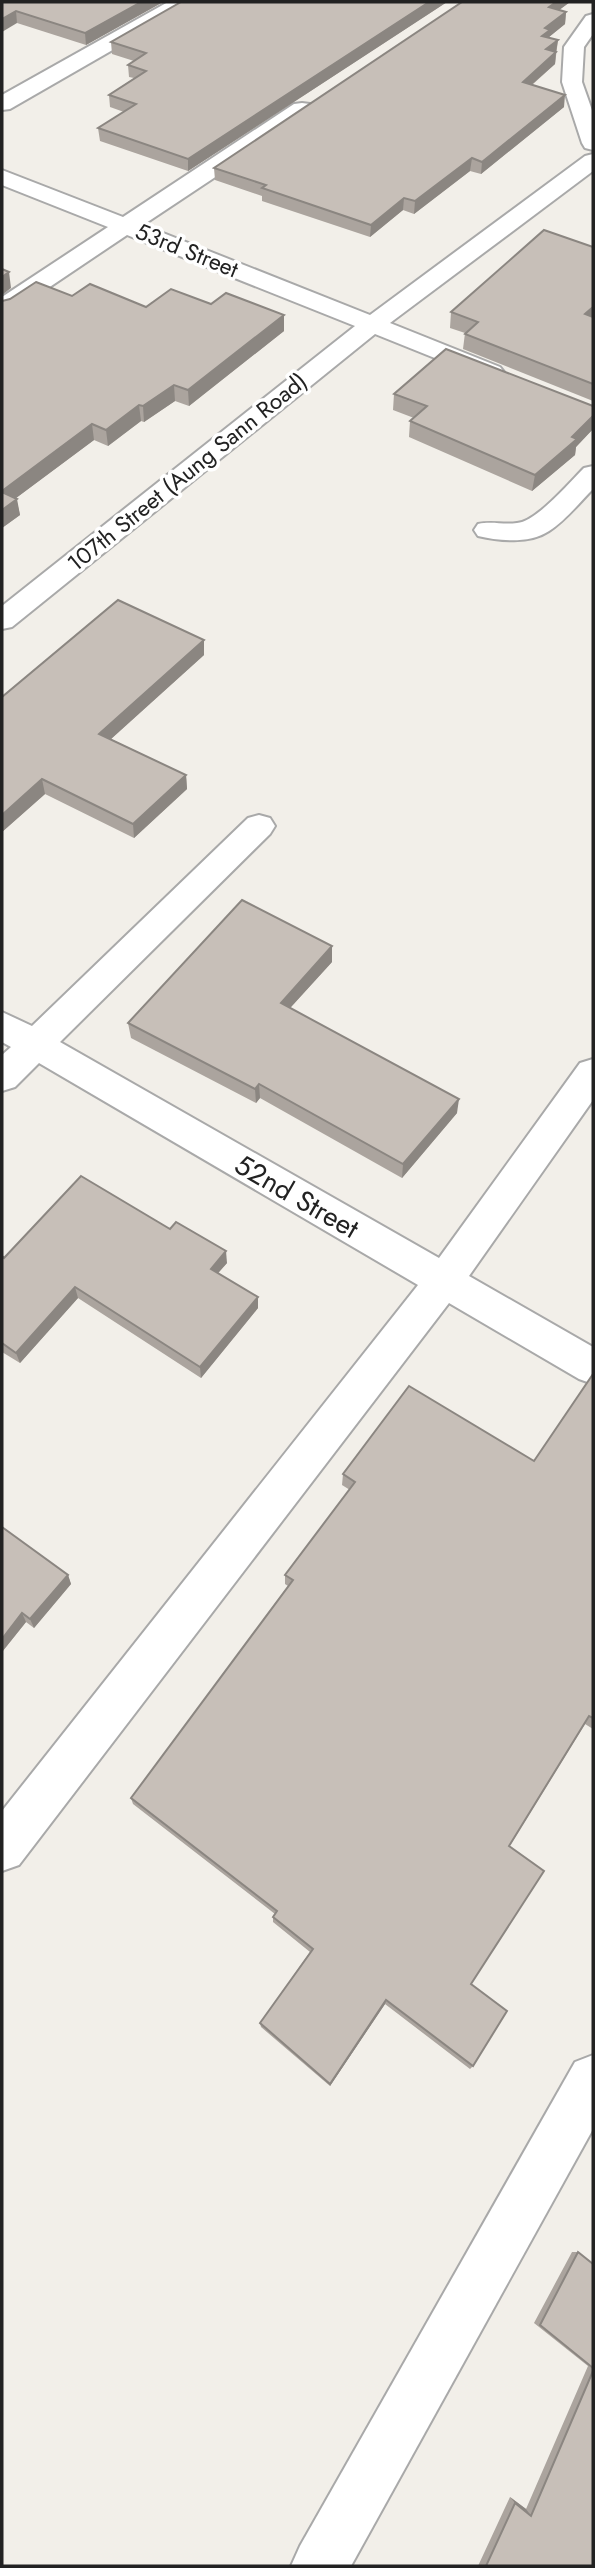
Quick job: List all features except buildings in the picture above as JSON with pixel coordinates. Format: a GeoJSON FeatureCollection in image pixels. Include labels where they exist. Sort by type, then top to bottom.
{"type":"FeatureCollection","features":[{"type":"Feature","properties":{"kind":"street"},"geometry":{"type":"LineString","coordinates":[[2,104],[182,2]]}},
{"type":"Feature","properties":{"kind":"street"},"geometry":{"type":"LineString","coordinates":[[593,20],[574,47],[572,82],[593,143]]}},
{"type":"Feature","properties":{"kind":"street"},"geometry":{"type":"LineString","coordinates":[[2,308],[324,94]]}},
{"type":"Feature","properties":{"kind":"street","name":"107th Street (Aung Sann Road)"},"geometry":{"type":"LineString","coordinates":[[2,621],[373,324],[593,161]]}},
{"type":"Feature","properties":{"kind":"street","name":"53rd Street"},"geometry":{"type":"LineString","coordinates":[[2,177],[508,379]]}},
{"type":"Feature","properties":{"kind":"street"},"geometry":{"type":"LineString","coordinates":[[488,530],[518,532],[539,526],[593,474]]}},
{"type":"Feature","properties":{"kind":"street"},"geometry":{"type":"LineString","coordinates":[[2,1077],[259,826]]}},
{"type":"Feature","properties":{"kind":"street","name":"52nd Street"},"geometry":{"type":"LineString","coordinates":[[2,1025],[593,1367]]}},
{"type":"Feature","properties":{"kind":"street"},"geometry":{"type":"LineString","coordinates":[[2,1848],[444,1280],[593,1073]]}},
{"type":"Feature","properties":{"kind":"street"},"geometry":{"type":"LineString","coordinates":[[320,2566],[593,2080]]}}]}
